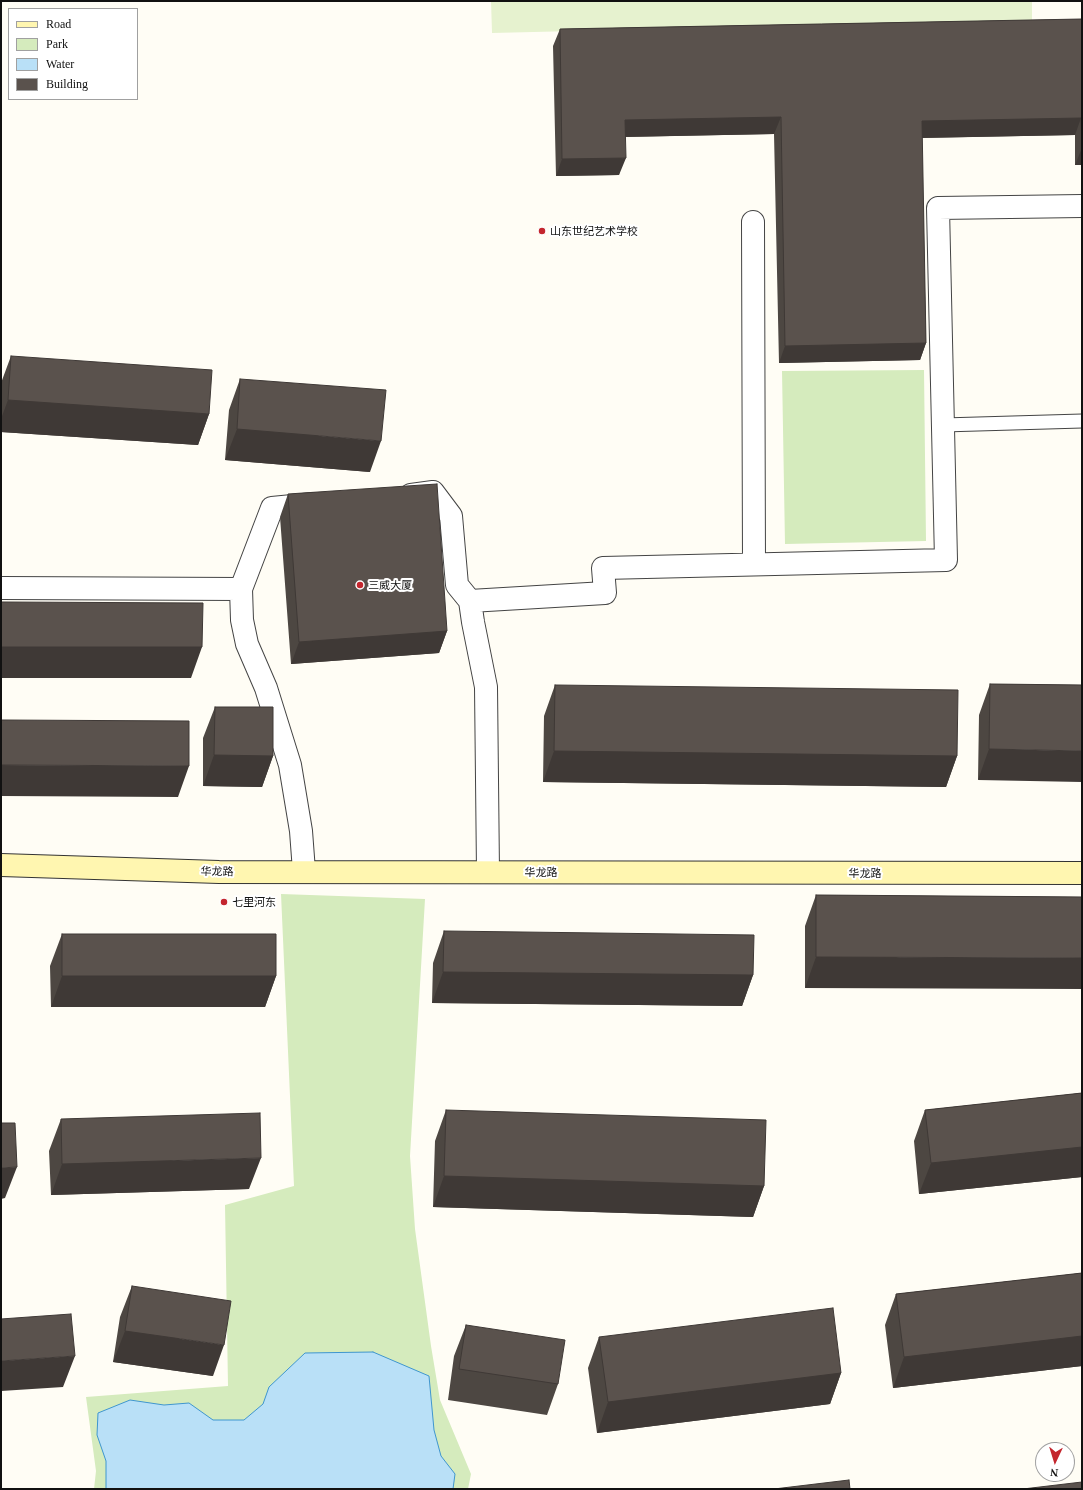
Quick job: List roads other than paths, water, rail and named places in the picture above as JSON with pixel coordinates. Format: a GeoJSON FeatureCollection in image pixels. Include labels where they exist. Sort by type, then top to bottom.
{"type":"FeatureCollection","features":[{"type":"Feature","properties":{"kind":"main road","name":"华龙路"},"geometry":{"type":"LineString","coordinates":[[1,865],[219,872],[1082,873]]}},
{"type":"Feature","properties":{"kind":"street"},"geometry":{"type":"LineString","coordinates":[[470,600],[605,593],[603,568],[946,560],[938,208],[1082,206]]}},
{"type":"Feature","properties":{"kind":"street"},"geometry":{"type":"LineString","coordinates":[[752,222],[754,564]]}},
{"type":"Feature","properties":{"kind":"street"},"geometry":{"type":"LineString","coordinates":[[395,496],[433,492],[451,516],[457,585],[470,600],[486,687],[488,872]]}},
{"type":"Feature","properties":{"kind":"street"},"geometry":{"type":"LineString","coordinates":[[304,871],[301,831],[290,765],[266,688],[247,644],[242,620],[241,589],[272,508],[334,502]]}},
{"type":"Feature","properties":{"kind":"street"},"geometry":{"type":"LineString","coordinates":[[1,588],[241,589]]}},
{"type":"Feature","properties":{"kind":"lane"},"geometry":{"type":"LineString","coordinates":[[943,425],[1082,421]]}},
{"type":"Feature","properties":{"kind":"water"},"geometry":{"type":"Polygon","coordinates":[[[373,1352],[429,1376],[434,1430],[441,1456],[455,1474],[453,1489],[106,1489],[106,1461],[97,1435],[98,1413],[130,1400],[164,1405],[189,1403],[213,1420],[244,1420],[263,1404],[269,1387],[305,1353],[373,1352]]]}},
{"type":"Feature","properties":{"kind":"place","name":"山东世纪艺术学校"},"geometry":{"type":"Point","coordinates":[542,231]}},
{"type":"Feature","properties":{"kind":"place","name":"三威大厦"},"geometry":{"type":"Point","coordinates":[360,585]}},
{"type":"Feature","properties":{"kind":"place","name":"七里河东"},"geometry":{"type":"Point","coordinates":[224,902]}}]}
